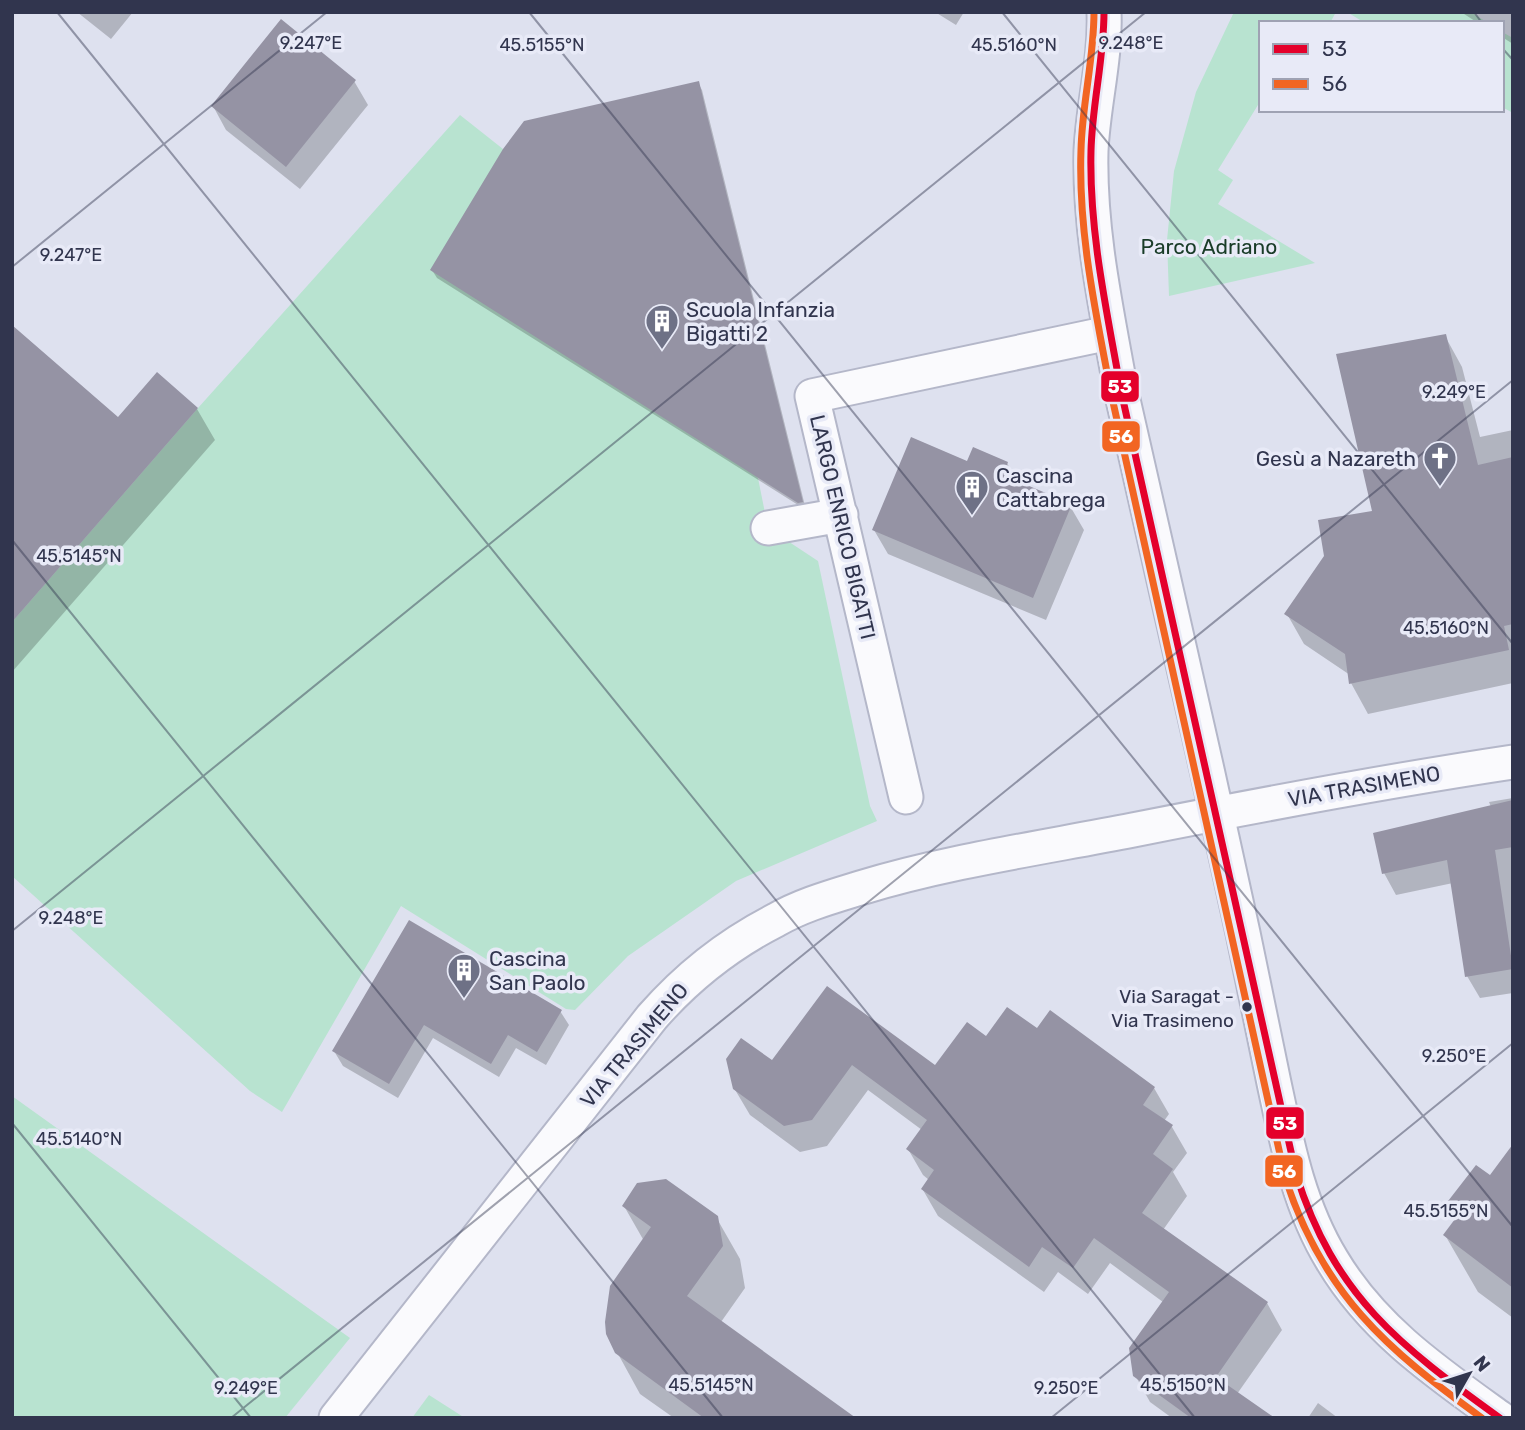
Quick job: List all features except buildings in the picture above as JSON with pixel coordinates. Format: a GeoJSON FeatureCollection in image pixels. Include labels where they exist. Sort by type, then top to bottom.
{"type":"FeatureCollection","features":[{"type":"Feature","properties":{"kind":"street"},"geometry":{"type":"LineString","coordinates":[[1105,13],[1091,169],[1094,228],[1109,325],[1124,404],[1288,1146],[1301,1194],[1313,1225],[1341,1276],[1383,1327],[1420,1360],[1500,1418]]}},
{"type":"Feature","properties":{"kind":"street","name":"LARGO ENRICO BIGATTI"},"geometry":{"type":"LineString","coordinates":[[906,797],[813,396],[1109,333],[1109,325]]}},
{"type":"Feature","properties":{"kind":"street"},"geometry":{"type":"LineString","coordinates":[[768,528],[841,515]]}},
{"type":"Feature","properties":{"kind":"street","name":"VIA TRASIMENO"},"geometry":{"type":"LineString","coordinates":[[336,1418],[652,1017],[687,981],[733,945],[794,911],[891,878],[960,862],[1215,813],[1513,762]]}},
{"type":"Feature","properties":{"kind":"green space","name":"Parco Adriano"},"geometry":{"type":"Polygon","coordinates":[[[1234,12],[1336,12],[1331,21],[1259,21],[1259,103],[1218,170],[1233,180],[1218,204],[1315,263],[1169,296],[1167,240],[1174,171],[1196,92],[1234,12]]]}},
{"type":"Feature","properties":{"kind":"green space"},"geometry":{"type":"Polygon","coordinates":[[[1347,12],[1471,12],[1485,21],[1362,21],[1347,12]]]}},
{"type":"Feature","properties":{"kind":"green space"},"geometry":{"type":"Polygon","coordinates":[[[1504,33],[1513,38],[1513,113],[1504,108],[1504,33]]]}},
{"type":"Feature","properties":{"kind":"green space"},"geometry":{"type":"Polygon","coordinates":[[[460,115],[503,149],[758,478],[768,528],[818,561],[870,806],[877,821],[736,881],[628,956],[575,1010],[566,1009],[401,906],[282,1112],[250,1091],[12,876],[12,622],[198,408],[460,115]]]}},
{"type":"Feature","properties":{"kind":"green space"},"geometry":{"type":"Polygon","coordinates":[[[12,1096],[350,1338],[285,1418],[12,1418],[12,1096]]]}},
{"type":"Feature","properties":{"kind":"green space"},"geometry":{"type":"Polygon","coordinates":[[[429,1395],[465,1418],[412,1418],[429,1395]]]}},
{"type":"Feature","properties":{"kind":"transit line","name":"56"},"geometry":{"type":"LineString","coordinates":[[1094,12],[1082,133],[1081,181],[1085,242],[1094,303],[1111,393],[1285,1177],[1300,1218],[1318,1254],[1361,1315],[1416,1368],[1482,1418]]}},
{"type":"Feature","properties":{"kind":"transit line","name":"53"},"geometry":{"type":"LineString","coordinates":[[1104,12],[1093,116],[1091,181],[1105,302],[1121,391],[1296,1174],[1312,1217],[1330,1253],[1351,1286],[1375,1315],[1431,1367],[1500,1418]]}},
{"type":"Feature","properties":{"kind":"place","name":"Scuola Infanzia Bigatti 2"},"geometry":{"type":"Point","coordinates":[662,351]}},
{"type":"Feature","properties":{"kind":"place","name":"Gesù a Nazareth"},"geometry":{"type":"Point","coordinates":[1440,488]}},
{"type":"Feature","properties":{"kind":"place","name":"Cascina Cattabrega"},"geometry":{"type":"Point","coordinates":[972,517]}},
{"type":"Feature","properties":{"kind":"place","name":"Cascina San Paolo"},"geometry":{"type":"Point","coordinates":[464,1000]}},
{"type":"Feature","properties":{"kind":"place","name":"Via Saragat - Via Trasimeno"},"geometry":{"type":"Point","coordinates":[1247,1007]}}]}
